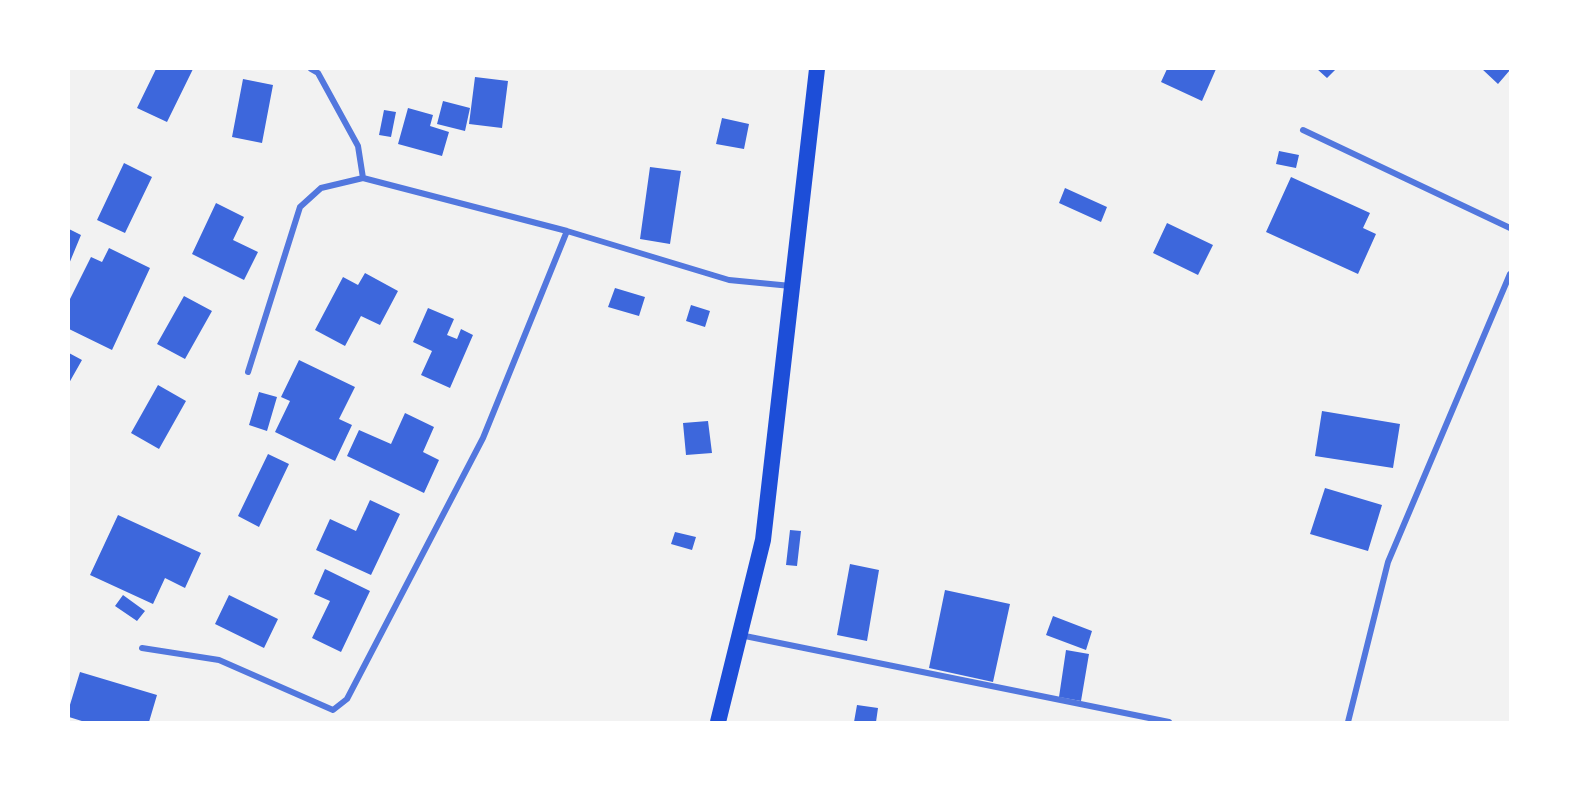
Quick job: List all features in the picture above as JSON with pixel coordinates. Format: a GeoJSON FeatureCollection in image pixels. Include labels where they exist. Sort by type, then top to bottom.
{"type":"FeatureCollection","features":[{"type":"Feature","properties":{"kind":"highway"},"geometry":{"type":"LineString","coordinates":[[718,722],[763,540],[817,69]]}},
{"type":"Feature","properties":{"kind":"street"},"geometry":{"type":"LineString","coordinates":[[311,69],[318,73],[358,146],[363,178]]}},
{"type":"Feature","properties":{"kind":"street"},"geometry":{"type":"LineString","coordinates":[[1303,130],[1510,228]]}},
{"type":"Feature","properties":{"kind":"street"},"geometry":{"type":"LineString","coordinates":[[248,372],[300,207],[321,188],[363,178],[567,231],[729,279],[792,286]]}},
{"type":"Feature","properties":{"kind":"street"},"geometry":{"type":"LineString","coordinates":[[142,648],[219,660],[333,710],[347,699],[483,438],[567,231]]}},
{"type":"Feature","properties":{"kind":"street"},"geometry":{"type":"LineString","coordinates":[[1348,722],[1388,562],[1510,274]]}},
{"type":"Feature","properties":{"kind":"street"},"geometry":{"type":"LineString","coordinates":[[740,635],[1169,722]]}},
{"type":"Feature","properties":{"kind":"building"},"geometry":{"type":"Polygon","coordinates":[[[156,69],[193,69],[167,122],[137,108],[156,69]]]}},
{"type":"Feature","properties":{"kind":"building"},"geometry":{"type":"Polygon","coordinates":[[[1167,69],[1216,69],[1202,101],[1161,82],[1167,69]]]}},
{"type":"Feature","properties":{"kind":"building"},"geometry":{"type":"Polygon","coordinates":[[[1317,69],[1336,69],[1327,78],[1317,69]]]}},
{"type":"Feature","properties":{"kind":"building"},"geometry":{"type":"Polygon","coordinates":[[[1482,69],[1510,69],[1510,70],[1498,84],[1482,69]]]}},
{"type":"Feature","properties":{"kind":"building"},"geometry":{"type":"Polygon","coordinates":[[[475,77],[508,81],[502,128],[469,124],[475,77]]]}},
{"type":"Feature","properties":{"kind":"building"},"geometry":{"type":"Polygon","coordinates":[[[243,79],[273,85],[262,143],[232,137],[243,79]]]}},
{"type":"Feature","properties":{"kind":"building"},"geometry":{"type":"Polygon","coordinates":[[[443,101],[470,108],[465,131],[437,124],[443,101]]]}},
{"type":"Feature","properties":{"kind":"building"},"geometry":{"type":"Polygon","coordinates":[[[408,108],[433,115],[430,126],[449,132],[442,156],[398,144],[408,108]]]}},
{"type":"Feature","properties":{"kind":"building"},"geometry":{"type":"Polygon","coordinates":[[[384,110],[396,112],[391,137],[379,135],[384,110]]]}},
{"type":"Feature","properties":{"kind":"building"},"geometry":{"type":"Polygon","coordinates":[[[722,118],[749,124],[744,149],[716,144],[722,118]]]}},
{"type":"Feature","properties":{"kind":"building"},"geometry":{"type":"Polygon","coordinates":[[[1279,151],[1299,155],[1296,168],[1276,164],[1279,151]]]}},
{"type":"Feature","properties":{"kind":"building"},"geometry":{"type":"Polygon","coordinates":[[[124,163],[152,177],[125,233],[97,220],[124,163]]]}},
{"type":"Feature","properties":{"kind":"building"},"geometry":{"type":"Polygon","coordinates":[[[650,167],[681,171],[670,244],[640,239],[650,167]]]}},
{"type":"Feature","properties":{"kind":"building"},"geometry":{"type":"Polygon","coordinates":[[[1291,177],[1370,213],[1363,228],[1376,234],[1358,274],[1266,232],[1291,177]]]}},
{"type":"Feature","properties":{"kind":"building"},"geometry":{"type":"Polygon","coordinates":[[[1065,188],[1107,207],[1101,222],[1059,203],[1065,188]]]}},
{"type":"Feature","properties":{"kind":"building"},"geometry":{"type":"Polygon","coordinates":[[[216,203],[244,217],[233,240],[258,252],[244,280],[192,254],[216,203]]]}},
{"type":"Feature","properties":{"kind":"building"},"geometry":{"type":"Polygon","coordinates":[[[1167,223],[1213,245],[1198,275],[1153,253],[1167,223]]]}},
{"type":"Feature","properties":{"kind":"building"},"geometry":{"type":"Polygon","coordinates":[[[69,229],[81,235],[69,264],[69,229]]]}},
{"type":"Feature","properties":{"kind":"building"},"geometry":{"type":"Polygon","coordinates":[[[109,248],[150,268],[112,350],[69,329],[69,301],[91,257],[102,262],[109,248]]]}},
{"type":"Feature","properties":{"kind":"building"},"geometry":{"type":"Polygon","coordinates":[[[365,273],[398,291],[380,325],[361,316],[345,346],[315,330],[343,277],[358,285],[365,273]]]}},
{"type":"Feature","properties":{"kind":"building"},"geometry":{"type":"Polygon","coordinates":[[[615,288],[645,297],[639,316],[608,307],[615,288]]]}},
{"type":"Feature","properties":{"kind":"building"},"geometry":{"type":"Polygon","coordinates":[[[184,296],[212,311],[185,359],[157,344],[184,296]]]}},
{"type":"Feature","properties":{"kind":"building"},"geometry":{"type":"Polygon","coordinates":[[[691,305],[710,311],[705,327],[686,321],[691,305]]]}},
{"type":"Feature","properties":{"kind":"building"},"geometry":{"type":"Polygon","coordinates":[[[428,308],[454,319],[447,335],[457,339],[461,329],[473,335],[450,388],[421,375],[432,351],[413,342],[428,308]]]}},
{"type":"Feature","properties":{"kind":"building"},"geometry":{"type":"Polygon","coordinates":[[[69,353],[82,360],[69,383],[69,353]]]}},
{"type":"Feature","properties":{"kind":"building"},"geometry":{"type":"Polygon","coordinates":[[[299,360],[355,387],[339,419],[352,425],[335,461],[275,432],[290,401],[281,397],[299,360]]]}},
{"type":"Feature","properties":{"kind":"building"},"geometry":{"type":"Polygon","coordinates":[[[158,385],[186,401],[159,449],[131,433],[158,385]]]}},
{"type":"Feature","properties":{"kind":"building"},"geometry":{"type":"Polygon","coordinates":[[[259,392],[277,397],[267,431],[249,425],[259,392]]]}},
{"type":"Feature","properties":{"kind":"building"},"geometry":{"type":"Polygon","coordinates":[[[1322,411],[1400,424],[1393,468],[1315,456],[1322,411]]]}},
{"type":"Feature","properties":{"kind":"building"},"geometry":{"type":"Polygon","coordinates":[[[405,413],[434,427],[423,452],[439,460],[424,493],[347,456],[359,430],[391,444],[405,413]]]}},
{"type":"Feature","properties":{"kind":"building"},"geometry":{"type":"Polygon","coordinates":[[[708,421],[712,453],[686,455],[683,423],[708,421]]]}},
{"type":"Feature","properties":{"kind":"building"},"geometry":{"type":"Polygon","coordinates":[[[268,454],[289,464],[259,527],[238,516],[268,454]]]}},
{"type":"Feature","properties":{"kind":"building"},"geometry":{"type":"Polygon","coordinates":[[[1325,488],[1382,505],[1368,551],[1310,534],[1325,488]]]}},
{"type":"Feature","properties":{"kind":"building"},"geometry":{"type":"Polygon","coordinates":[[[370,500],[400,514],[371,575],[316,550],[330,519],[356,531],[370,500]]]}},
{"type":"Feature","properties":{"kind":"building"},"geometry":{"type":"Polygon","coordinates":[[[118,515],[201,553],[185,588],[165,578],[153,604],[90,575],[118,515]]]}},
{"type":"Feature","properties":{"kind":"building"},"geometry":{"type":"Polygon","coordinates":[[[790,530],[801,531],[797,566],[786,565],[790,530]]]}},
{"type":"Feature","properties":{"kind":"building"},"geometry":{"type":"Polygon","coordinates":[[[675,532],[696,537],[692,550],[671,544],[675,532]]]}},
{"type":"Feature","properties":{"kind":"building"},"geometry":{"type":"Polygon","coordinates":[[[850,564],[879,570],[867,641],[837,635],[850,564]]]}},
{"type":"Feature","properties":{"kind":"building"},"geometry":{"type":"Polygon","coordinates":[[[325,569],[370,591],[341,652],[312,638],[330,601],[314,594],[325,569]]]}},
{"type":"Feature","properties":{"kind":"building"},"geometry":{"type":"Polygon","coordinates":[[[945,590],[1010,604],[993,682],[929,668],[945,590]]]}},
{"type":"Feature","properties":{"kind":"building"},"geometry":{"type":"Polygon","coordinates":[[[123,595],[145,611],[137,621],[115,606],[123,595]]]}},
{"type":"Feature","properties":{"kind":"building"},"geometry":{"type":"Polygon","coordinates":[[[229,595],[278,619],[264,648],[215,624],[229,595]]]}},
{"type":"Feature","properties":{"kind":"building"},"geometry":{"type":"Polygon","coordinates":[[[1053,616],[1092,631],[1086,650],[1046,635],[1053,616]]]}},
{"type":"Feature","properties":{"kind":"building"},"geometry":{"type":"Polygon","coordinates":[[[1066,650],[1089,654],[1081,701],[1059,697],[1066,650]]]}},
{"type":"Feature","properties":{"kind":"building"},"geometry":{"type":"Polygon","coordinates":[[[80,672],[157,695],[149,722],[85,722],[69,717],[69,708],[80,672]]]}},
{"type":"Feature","properties":{"kind":"building"},"geometry":{"type":"Polygon","coordinates":[[[857,705],[878,708],[876,722],[854,722],[857,705]]]}}]}
